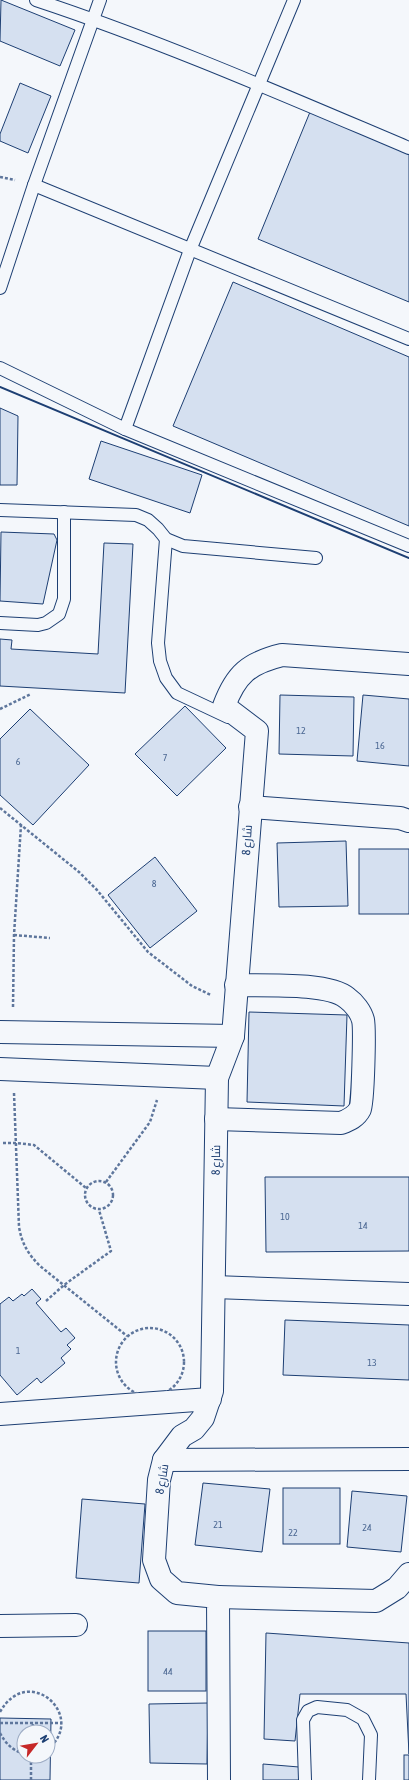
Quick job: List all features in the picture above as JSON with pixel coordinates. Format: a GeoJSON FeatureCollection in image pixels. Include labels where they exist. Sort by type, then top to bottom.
{"type":"FeatureCollection","features":[{"type":"Feature","properties":{"kind":"street"},"geometry":{"type":"LineString","coordinates":[[257,731],[224,706],[232,687],[245,671],[262,660],[282,655],[409,664]]}},
{"type":"Feature","properties":{"kind":"street","name":"شارع 8"},"geometry":{"type":"LineString","coordinates":[[257,731],[233,1036],[217,1078],[212,1391],[203,1418],[194,1429],[182,1436],[164,1460],[159,1480],[154,1560],[160,1579],[176,1593],[218,1597],[376,1601],[397,1588],[409,1574]]}},
{"type":"Feature","properties":{"kind":"street"},"geometry":{"type":"LineString","coordinates":[[250,807],[400,818],[409,822]]}},
{"type":"Feature","properties":{"kind":"street"},"geometry":{"type":"LineString","coordinates":[[216,1119],[341,1122],[354,1116],[362,1104],[363,1020],[357,1007],[347,998],[334,991],[321,988],[236,984]]}},
{"type":"Feature","properties":{"kind":"street"},"geometry":{"type":"LineString","coordinates":[[6,1032],[233,1036]]}},
{"type":"Feature","properties":{"kind":"street"},"geometry":{"type":"LineString","coordinates":[[6,1069],[217,1078]]}},
{"type":"Feature","properties":{"kind":"street"},"geometry":{"type":"LineString","coordinates":[[214,1287],[409,1294]]}},
{"type":"Feature","properties":{"kind":"street"},"geometry":{"type":"LineString","coordinates":[[0,1414],[210,1399]]}},
{"type":"Feature","properties":{"kind":"street"},"geometry":{"type":"LineString","coordinates":[[164,1460],[409,1459]]}},
{"type":"Feature","properties":{"kind":"street"},"geometry":{"type":"LineString","coordinates":[[218,1597],[219,1780]]}},
{"type":"Feature","properties":{"kind":"street"},"geometry":{"type":"LineString","coordinates":[[0,1626],[76,1626]]}},
{"type":"Feature","properties":{"kind":"lane"},"geometry":{"type":"LineString","coordinates":[[36,0],[92,18],[409,148]]}},
{"type":"Feature","properties":{"kind":"lane"},"geometry":{"type":"LineString","coordinates":[[0,288],[34,185],[92,18],[100,0]]}},
{"type":"Feature","properties":{"kind":"lane"},"geometry":{"type":"LineString","coordinates":[[125,429],[190,250],[294,0]]}},
{"type":"Feature","properties":{"kind":"lane"},"geometry":{"type":"LineString","coordinates":[[34,185],[409,339]]}},
{"type":"Feature","properties":{"kind":"lane"},"geometry":{"type":"LineString","coordinates":[[0,368],[125,429],[409,546]]}},
{"type":"Feature","properties":{"kind":"lane"},"geometry":{"type":"LineString","coordinates":[[0,510],[136,515],[148,520],[158,529],[166,540],[183,546],[316,558]]}},
{"type":"Feature","properties":{"kind":"lane"},"geometry":{"type":"LineString","coordinates":[[0,623],[38,625],[50,621],[59,614],[64,599],[64,512]]}},
{"type":"Feature","properties":{"kind":"lane"},"geometry":{"type":"LineString","coordinates":[[166,540],[158,643],[160,661],[166,678],[177,693],[257,731]]}},
{"type":"Feature","properties":{"kind":"lane"},"geometry":{"type":"LineString","coordinates":[[305,1780],[303,1720],[308,1711],[317,1707],[347,1710],[363,1719],[370,1736],[369,1780]]}},
{"type":"Feature","properties":{"kind":"path"},"geometry":{"type":"LineString","coordinates":[[0,709],[31,694]]}},
{"type":"Feature","properties":{"kind":"path"},"geometry":{"type":"LineString","coordinates":[[0,808],[79,872],[98,890],[148,952],[192,986],[235,1006]]}},
{"type":"Feature","properties":{"kind":"path"},"geometry":{"type":"LineString","coordinates":[[6,1032],[21,824]]}},
{"type":"Feature","properties":{"kind":"path"},"geometry":{"type":"LineString","coordinates":[[14,935],[50,938]]}},
{"type":"Feature","properties":{"kind":"path"},"geometry":{"type":"LineString","coordinates":[[6,1069],[16,1143],[19,1227],[22,1242],[29,1256],[127,1336]]}},
{"type":"Feature","properties":{"kind":"path"},"geometry":{"type":"LineString","coordinates":[[106,1182],[150,1122],[164,1076]]}},
{"type":"Feature","properties":{"kind":"path"},"geometry":{"type":"LineString","coordinates":[[3,1143],[16,1143],[34,1146],[86,1188]]}},
{"type":"Feature","properties":{"kind":"path"},"geometry":{"type":"LineString","coordinates":[[99,1180],[106,1182],[114,1195],[112,1202],[106,1208],[99,1210],[92,1208],[86,1203],[84,1196],[86,1188],[91,1183],[99,1180]]}},
{"type":"Feature","properties":{"kind":"path"},"geometry":{"type":"LineString","coordinates":[[46,1301],[64,1285],[111,1251],[99,1210]]}},
{"type":"Feature","properties":{"kind":"path"},"geometry":{"type":"LineString","coordinates":[[149,1327],[161,1329],[171,1335],[179,1344],[184,1355],[184,1367],[180,1378],[173,1387],[163,1394],[151,1396],[139,1394],[129,1389],[121,1380],[117,1368],[116,1356],[120,1345],[127,1336],[138,1330],[149,1327]]}},
{"type":"Feature","properties":{"kind":"path"},"geometry":{"type":"LineString","coordinates":[[0,1712],[6,1702],[14,1695],[25,1692],[36,1692],[46,1696],[54,1703],[60,1712],[62,1723],[60,1734],[56,1741]]}},
{"type":"Feature","properties":{"kind":"path"},"geometry":{"type":"LineString","coordinates":[[0,1723],[62,1723]]}},
{"type":"Feature","properties":{"kind":"path"},"geometry":{"type":"LineString","coordinates":[[0,1733],[6,1743],[16,1751]]}},
{"type":"Feature","properties":{"kind":"path"},"geometry":{"type":"LineString","coordinates":[[30,1780],[31,1764]]}},
{"type":"Feature","properties":{"kind":"building"},"geometry":{"type":"Polygon","coordinates":[[[1,0],[75,30],[60,66],[0,41],[1,0]]]}},
{"type":"Feature","properties":{"kind":"building"},"geometry":{"type":"Polygon","coordinates":[[[20,83],[51,96],[28,153],[0,141],[0,134],[20,83]]]}},
{"type":"Feature","properties":{"kind":"building"},"geometry":{"type":"Polygon","coordinates":[[[310,112],[409,154],[409,302],[258,239],[310,112]]]}},
{"type":"Feature","properties":{"kind":"building"},"geometry":{"type":"Polygon","coordinates":[[[233,282],[409,357],[409,526],[173,426],[233,282]]]}},
{"type":"Feature","properties":{"kind":"building"},"geometry":{"type":"Polygon","coordinates":[[[0,408],[18,416],[17,485],[0,485],[0,408]]]}},
{"type":"Feature","properties":{"kind":"building"},"geometry":{"type":"Polygon","coordinates":[[[101,441],[202,475],[190,513],[89,479],[101,441]]]}},
{"type":"Feature","properties":{"kind":"building"},"geometry":{"type":"Polygon","coordinates":[[[1,532],[54,534],[57,540],[43,604],[0,601],[1,532]]]}},
{"type":"Feature","properties":{"kind":"building"},"geometry":{"type":"Polygon","coordinates":[[[104,543],[133,544],[125,693],[0,686],[0,639],[12,640],[11,649],[98,654],[104,543]]]}},
{"type":"Feature","properties":{"kind":"building"},"geometry":{"type":"Polygon","coordinates":[[[280,695],[354,697],[353,756],[279,754],[280,695]]]}},
{"type":"Feature","properties":{"kind":"building"},"geometry":{"type":"Polygon","coordinates":[[[363,695],[409,699],[409,766],[357,761],[363,695]]]}},
{"type":"Feature","properties":{"kind":"building"},"geometry":{"type":"Polygon","coordinates":[[[185,706],[226,748],[177,796],[135,754],[185,706]]]}},
{"type":"Feature","properties":{"kind":"building"},"geometry":{"type":"Polygon","coordinates":[[[30,709],[89,765],[33,825],[0,795],[0,739],[30,709]]]}},
{"type":"Feature","properties":{"kind":"building"},"geometry":{"type":"Polygon","coordinates":[[[346,841],[348,906],[279,907],[277,843],[346,841]]]}},
{"type":"Feature","properties":{"kind":"building"},"geometry":{"type":"Polygon","coordinates":[[[359,849],[409,849],[409,914],[359,914],[359,849]]]}},
{"type":"Feature","properties":{"kind":"building"},"geometry":{"type":"Polygon","coordinates":[[[155,857],[197,911],[150,948],[108,895],[155,857]]]}},
{"type":"Feature","properties":{"kind":"building"},"geometry":{"type":"Polygon","coordinates":[[[249,1012],[347,1015],[344,1106],[247,1102],[249,1012]]]}},
{"type":"Feature","properties":{"kind":"building"},"geometry":{"type":"Polygon","coordinates":[[[265,1177],[409,1177],[409,1251],[266,1252],[265,1177]]]}},
{"type":"Feature","properties":{"kind":"building"},"geometry":{"type":"Polygon","coordinates":[[[32,1289],[41,1299],[36,1303],[61,1332],[66,1328],[75,1338],[67,1345],[71,1349],[61,1358],[65,1363],[41,1383],[37,1378],[17,1395],[0,1375],[0,1304],[9,1297],[13,1301],[22,1294],[24,1296],[32,1289]]]}},
{"type":"Feature","properties":{"kind":"building"},"geometry":{"type":"Polygon","coordinates":[[[285,1320],[409,1325],[409,1380],[283,1375],[285,1320]]]}},
{"type":"Feature","properties":{"kind":"building"},"geometry":{"type":"Polygon","coordinates":[[[203,1483],[270,1489],[262,1552],[195,1545],[203,1483]]]}},
{"type":"Feature","properties":{"kind":"building"},"geometry":{"type":"Polygon","coordinates":[[[283,1488],[340,1488],[340,1544],[283,1544],[283,1488]]]}},
{"type":"Feature","properties":{"kind":"building"},"geometry":{"type":"Polygon","coordinates":[[[352,1491],[407,1496],[401,1552],[347,1547],[352,1491]]]}},
{"type":"Feature","properties":{"kind":"building"},"geometry":{"type":"Polygon","coordinates":[[[82,1499],[145,1504],[139,1583],[76,1578],[82,1499]]]}},
{"type":"Feature","properties":{"kind":"building"},"geometry":{"type":"Polygon","coordinates":[[[148,1631],[206,1631],[206,1691],[148,1691],[148,1631]]]}},
{"type":"Feature","properties":{"kind":"building"},"geometry":{"type":"Polygon","coordinates":[[[266,1633],[409,1643],[409,1754],[406,1694],[300,1694],[295,1741],[264,1739],[266,1633]]]}},
{"type":"Feature","properties":{"kind":"building"},"geometry":{"type":"Polygon","coordinates":[[[208,1703],[207,1764],[150,1763],[149,1704],[208,1703]]]}},
{"type":"Feature","properties":{"kind":"building"},"geometry":{"type":"Polygon","coordinates":[[[0,1718],[51,1719],[51,1724],[16,1724],[16,1764],[50,1764],[50,1780],[0,1780],[0,1718]]]}},
{"type":"Feature","properties":{"kind":"building"},"geometry":{"type":"Polygon","coordinates":[[[404,1755],[409,1755],[409,1780],[404,1780],[404,1755]]]}},
{"type":"Feature","properties":{"kind":"building"},"geometry":{"type":"Polygon","coordinates":[[[263,1764],[299,1767],[299,1780],[263,1780],[263,1764]]]}},
{"type":"Feature","properties":{"kind":"wall"},"geometry":{"type":"LineString","coordinates":[[0,387],[409,558]]}}]}
